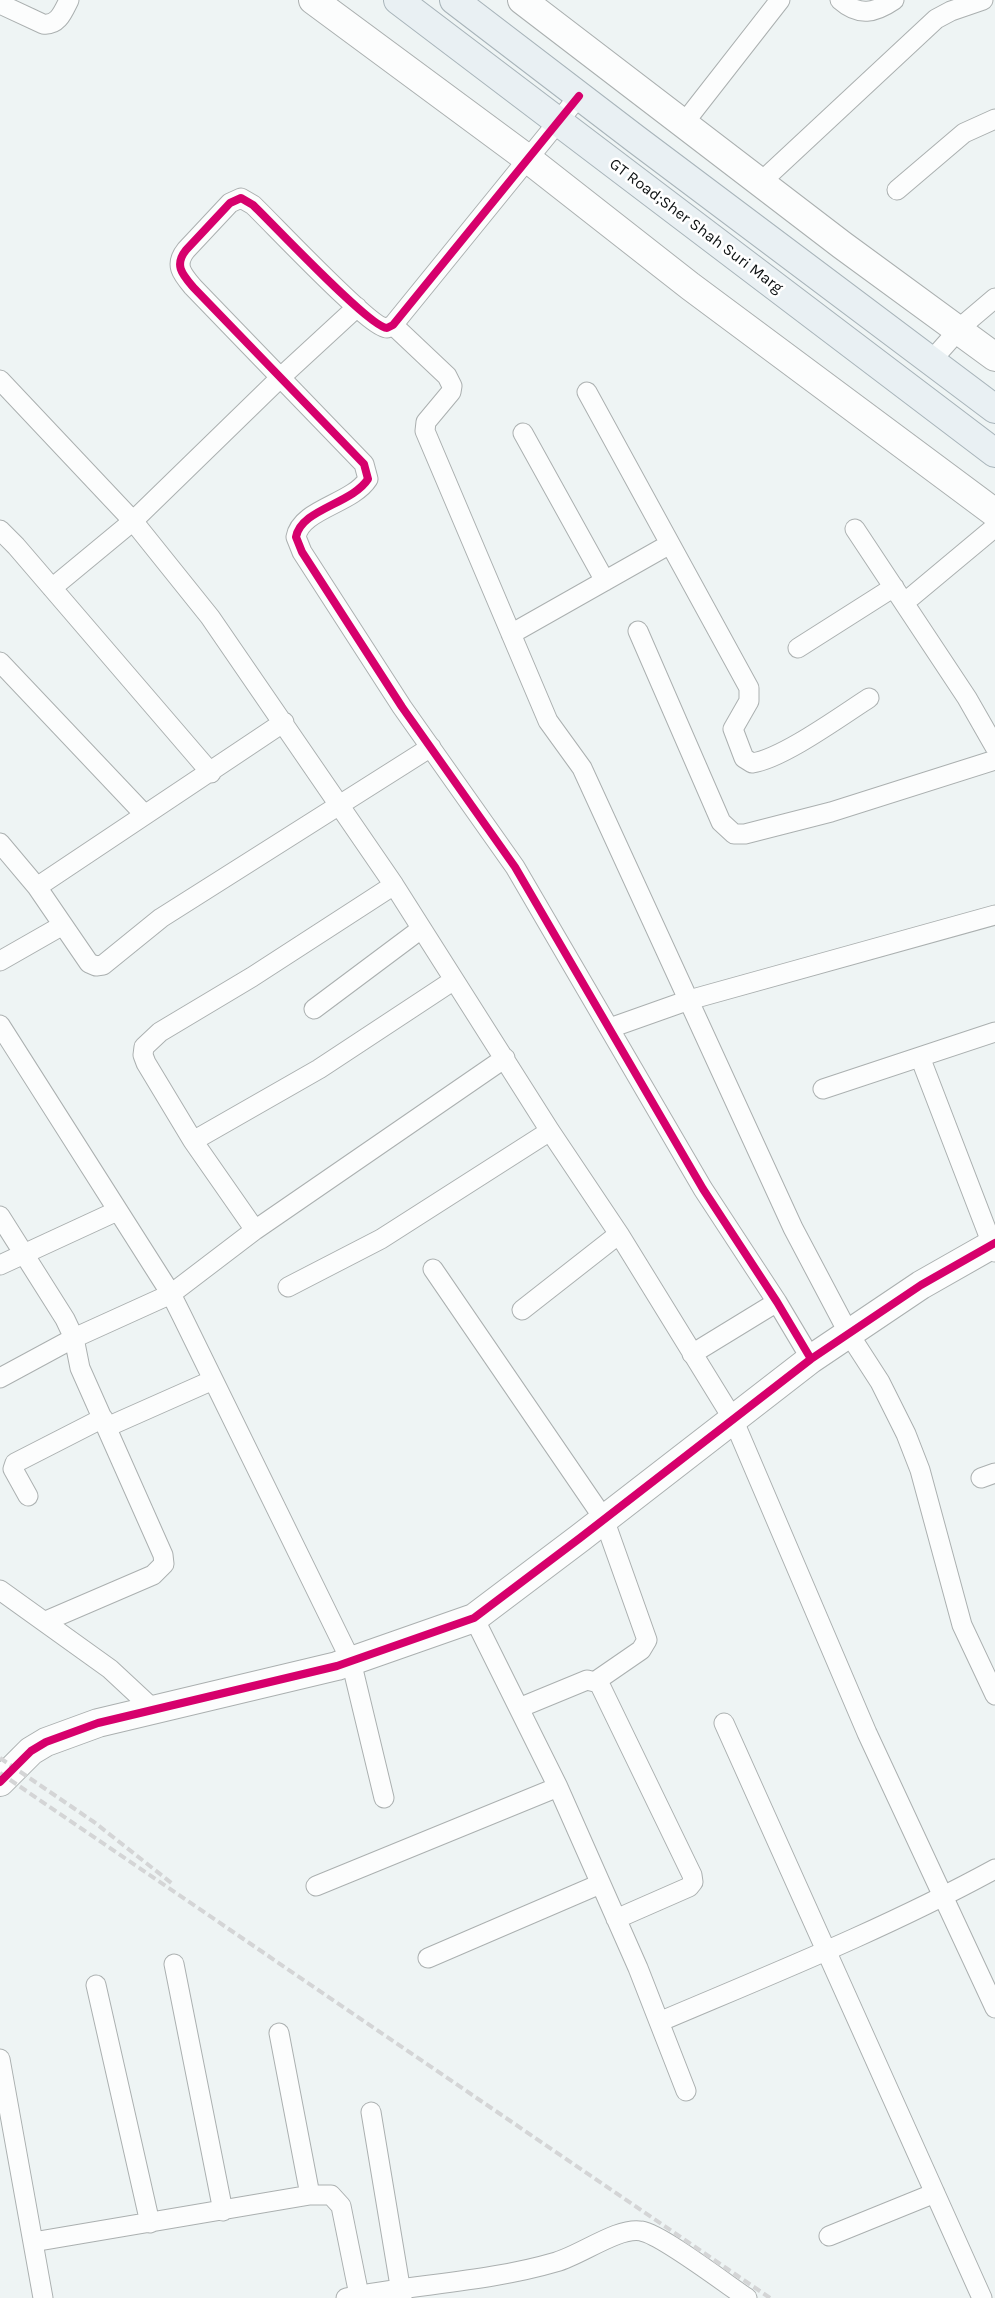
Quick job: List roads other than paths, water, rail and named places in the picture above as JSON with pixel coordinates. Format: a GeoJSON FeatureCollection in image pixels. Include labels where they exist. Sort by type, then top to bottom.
{"type":"FeatureCollection","features":[{"type":"Feature","properties":{"kind":"main road"},"geometry":{"type":"LineString","coordinates":[[313,0],[528,159],[690,286],[995,514]]}},
{"type":"Feature","properties":{"kind":"main road","name":"GT Road;Sher Shah Suri Marg"},"geometry":{"type":"LineString","coordinates":[[398,0],[995,453]]}},
{"type":"Feature","properties":{"kind":"main road"},"geometry":{"type":"LineString","coordinates":[[522,0],[684,122],[842,245],[960,329],[995,357]]}},
{"type":"Feature","properties":{"kind":"main road","name":"GT Road;Sher Shah Suri Marg"},"geometry":{"type":"LineString","coordinates":[[464,3],[578,96],[995,409]]}},
{"type":"Feature","properties":{"kind":"main road"},"geometry":{"type":"LineString","coordinates":[[0,1782],[32,1751],[46,1742],[98,1723],[351,1661],[474,1618],[811,1359],[921,1285],[994,1246]]}},
{"type":"Feature","properties":{"kind":"street"},"geometry":{"type":"LineString","coordinates":[[0,4],[43,24],[50,25],[58,20],[69,0]]}},
{"type":"Feature","properties":{"kind":"street"},"geometry":{"type":"LineString","coordinates":[[684,122],[780,0]]}},
{"type":"Feature","properties":{"kind":"street"},"geometry":{"type":"LineString","coordinates":[[840,0],[852,9],[862,12],[876,11],[894,0]]}},
{"type":"Feature","properties":{"kind":"street"},"geometry":{"type":"LineString","coordinates":[[761,182],[936,19],[951,11],[983,0]]}},
{"type":"Feature","properties":{"kind":"street"},"geometry":{"type":"LineString","coordinates":[[578,96],[393,325],[384,328],[379,326],[357,307],[253,205],[241,198],[234,200],[186,250],[179,259],[179,266],[193,287],[364,464],[368,473],[368,479],[363,486],[352,496],[309,517],[300,527],[296,537],[319,580],[402,707],[515,867],[703,1189],[777,1302],[811,1359]]}},
{"type":"Feature","properties":{"kind":"street"},"geometry":{"type":"LineString","coordinates":[[897,190],[964,133],[995,119]]}},
{"type":"Feature","properties":{"kind":"street"},"geometry":{"type":"LineString","coordinates":[[931,361],[960,329],[995,298]]}},
{"type":"Feature","properties":{"kind":"street"},"geometry":{"type":"LineString","coordinates":[[52,588],[133,521],[281,377],[357,307]]}},
{"type":"Feature","properties":{"kind":"street"},"geometry":{"type":"LineString","coordinates":[[393,325],[450,382],[451,392],[426,422],[425,432],[548,721],[582,768],[793,1228],[849,1334],[880,1382],[917,1461],[962,1625],[995,1695]]}},
{"type":"Feature","properties":{"kind":"street"},"geometry":{"type":"LineString","coordinates":[[0,380],[133,521],[196,598],[284,722],[394,885],[550,1131],[619,1234],[733,1418],[867,1733],[945,1897],[995,2008]]}},
{"type":"Feature","properties":{"kind":"street"},"geometry":{"type":"LineString","coordinates":[[587,392],[749,688],[748,701],[733,729],[744,758],[748,762],[760,762],[801,741],[869,698]]}},
{"type":"Feature","properties":{"kind":"street"},"geometry":{"type":"LineString","coordinates":[[523,433],[605,581]]}},
{"type":"Feature","properties":{"kind":"street"},"geometry":{"type":"LineString","coordinates":[[798,648],[899,595],[995,527]]}},
{"type":"Feature","properties":{"kind":"street"},"geometry":{"type":"LineString","coordinates":[[855,529],[967,698],[995,747]]}},
{"type":"Feature","properties":{"kind":"street"},"geometry":{"type":"LineString","coordinates":[[0,530],[211,773]]}},
{"type":"Feature","properties":{"kind":"street"},"geometry":{"type":"LineString","coordinates":[[511,634],[670,544]]}},
{"type":"Feature","properties":{"kind":"street"},"geometry":{"type":"LineString","coordinates":[[638,631],[721,822],[734,834],[745,834],[831,812],[995,760]]}},
{"type":"Feature","properties":{"kind":"street"},"geometry":{"type":"LineString","coordinates":[[0,662],[145,815]]}},
{"type":"Feature","properties":{"kind":"street"},"geometry":{"type":"LineString","coordinates":[[38,887],[211,773],[284,722]]}},
{"type":"Feature","properties":{"kind":"street"},"geometry":{"type":"LineString","coordinates":[[0,843],[38,887],[89,963],[96,966],[103,965],[161,918],[338,804],[431,747]]}},
{"type":"Feature","properties":{"kind":"street"},"geometry":{"type":"LineString","coordinates":[[255,1230],[192,1141],[142,1055],[150,1040],[394,885]]}},
{"type":"Feature","properties":{"kind":"street"},"geometry":{"type":"LineString","coordinates":[[610,1028],[689,1000],[995,915]]}},
{"type":"Feature","properties":{"kind":"street"},"geometry":{"type":"LineString","coordinates":[[0,961],[63,925]]}},
{"type":"Feature","properties":{"kind":"street"},"geometry":{"type":"LineString","coordinates":[[314,1009],[421,929]]}},
{"type":"Feature","properties":{"kind":"street"},"geometry":{"type":"LineString","coordinates":[[192,1141],[319,1069],[454,980]]}},
{"type":"Feature","properties":{"kind":"street"},"geometry":{"type":"LineString","coordinates":[[2,1032],[171,1294],[351,1661],[384,1798]]}},
{"type":"Feature","properties":{"kind":"street"},"geometry":{"type":"LineString","coordinates":[[823,1089],[995,1032]]}},
{"type":"Feature","properties":{"kind":"street"},"geometry":{"type":"LineString","coordinates":[[920,1057],[994,1246]]}},
{"type":"Feature","properties":{"kind":"street"},"geometry":{"type":"LineString","coordinates":[[0,1378],[74,1338],[171,1294],[255,1230],[505,1058]]}},
{"type":"Feature","properties":{"kind":"street"},"geometry":{"type":"LineString","coordinates":[[288,1287],[381,1239],[550,1131]]}},
{"type":"Feature","properties":{"kind":"street"},"geometry":{"type":"LineString","coordinates":[[0,1265],[117,1211]]}},
{"type":"Feature","properties":{"kind":"street"},"geometry":{"type":"LineString","coordinates":[[0,1216],[26,1254],[74,1338],[80,1368],[163,1555],[164,1564],[153,1575],[46,1621]]}},
{"type":"Feature","properties":{"kind":"street"},"geometry":{"type":"LineString","coordinates":[[522,1310],[619,1234]]}},
{"type":"Feature","properties":{"kind":"street"},"geometry":{"type":"LineString","coordinates":[[434,1269],[604,1519],[647,1640],[641,1650],[596,1680],[587,1680],[520,1708]]}},
{"type":"Feature","properties":{"kind":"street"},"geometry":{"type":"LineString","coordinates":[[692,1354],[777,1302]]}},
{"type":"Feature","properties":{"kind":"street"},"geometry":{"type":"LineString","coordinates":[[28,1496],[13,1469],[15,1463],[105,1423],[213,1380]]}},
{"type":"Feature","properties":{"kind":"street"},"geometry":{"type":"LineString","coordinates":[[0,1590],[46,1621],[110,1669],[153,1709]]}},
{"type":"Feature","properties":{"kind":"street"},"geometry":{"type":"LineString","coordinates":[[474,1618],[558,1787],[616,1919],[686,2091]]}},
{"type":"Feature","properties":{"kind":"street"},"geometry":{"type":"LineString","coordinates":[[596,1680],[602,1686],[692,1875],[693,1882],[689,1887],[616,1919]]}},
{"type":"Feature","properties":{"kind":"street"},"geometry":{"type":"LineString","coordinates":[[724,1723],[982,2298]]}},
{"type":"Feature","properties":{"kind":"street"},"geometry":{"type":"LineString","coordinates":[[316,1886],[558,1787]]}},
{"type":"Feature","properties":{"kind":"street"},"geometry":{"type":"LineString","coordinates":[[659,2022],[827,1951],[945,1897],[995,1869]]}},
{"type":"Feature","properties":{"kind":"street"},"geometry":{"type":"LineString","coordinates":[[428,1958],[600,1884]]}},
{"type":"Feature","properties":{"kind":"street"},"geometry":{"type":"LineString","coordinates":[[174,1964],[224,2211]]}},
{"type":"Feature","properties":{"kind":"street"},"geometry":{"type":"LineString","coordinates":[[96,1985],[150,2223]]}},
{"type":"Feature","properties":{"kind":"street"},"geometry":{"type":"LineString","coordinates":[[279,2033],[310,2195]]}},
{"type":"Feature","properties":{"kind":"street"},"geometry":{"type":"LineString","coordinates":[[0,2059],[43,2298]]}},
{"type":"Feature","properties":{"kind":"street"},"geometry":{"type":"LineString","coordinates":[[371,2112],[401,2293]]}},
{"type":"Feature","properties":{"kind":"street"},"geometry":{"type":"LineString","coordinates":[[829,2236],[935,2192]]}},
{"type":"Feature","properties":{"kind":"street"},"geometry":{"type":"LineString","coordinates":[[33,2242],[310,2195],[331,2195],[341,2206],[352,2297],[401,2293],[529,2270],[574,2257],[625,2231],[642,2231],[664,2241],[747,2298]]}},
{"type":"Feature","properties":{"kind":"railway"},"geometry":{"type":"LineString","coordinates":[[0,1758],[94,1822],[174,1885]]}},
{"type":"Feature","properties":{"kind":"railway"},"geometry":{"type":"LineString","coordinates":[[0,1773],[770,2298]]}}]}
